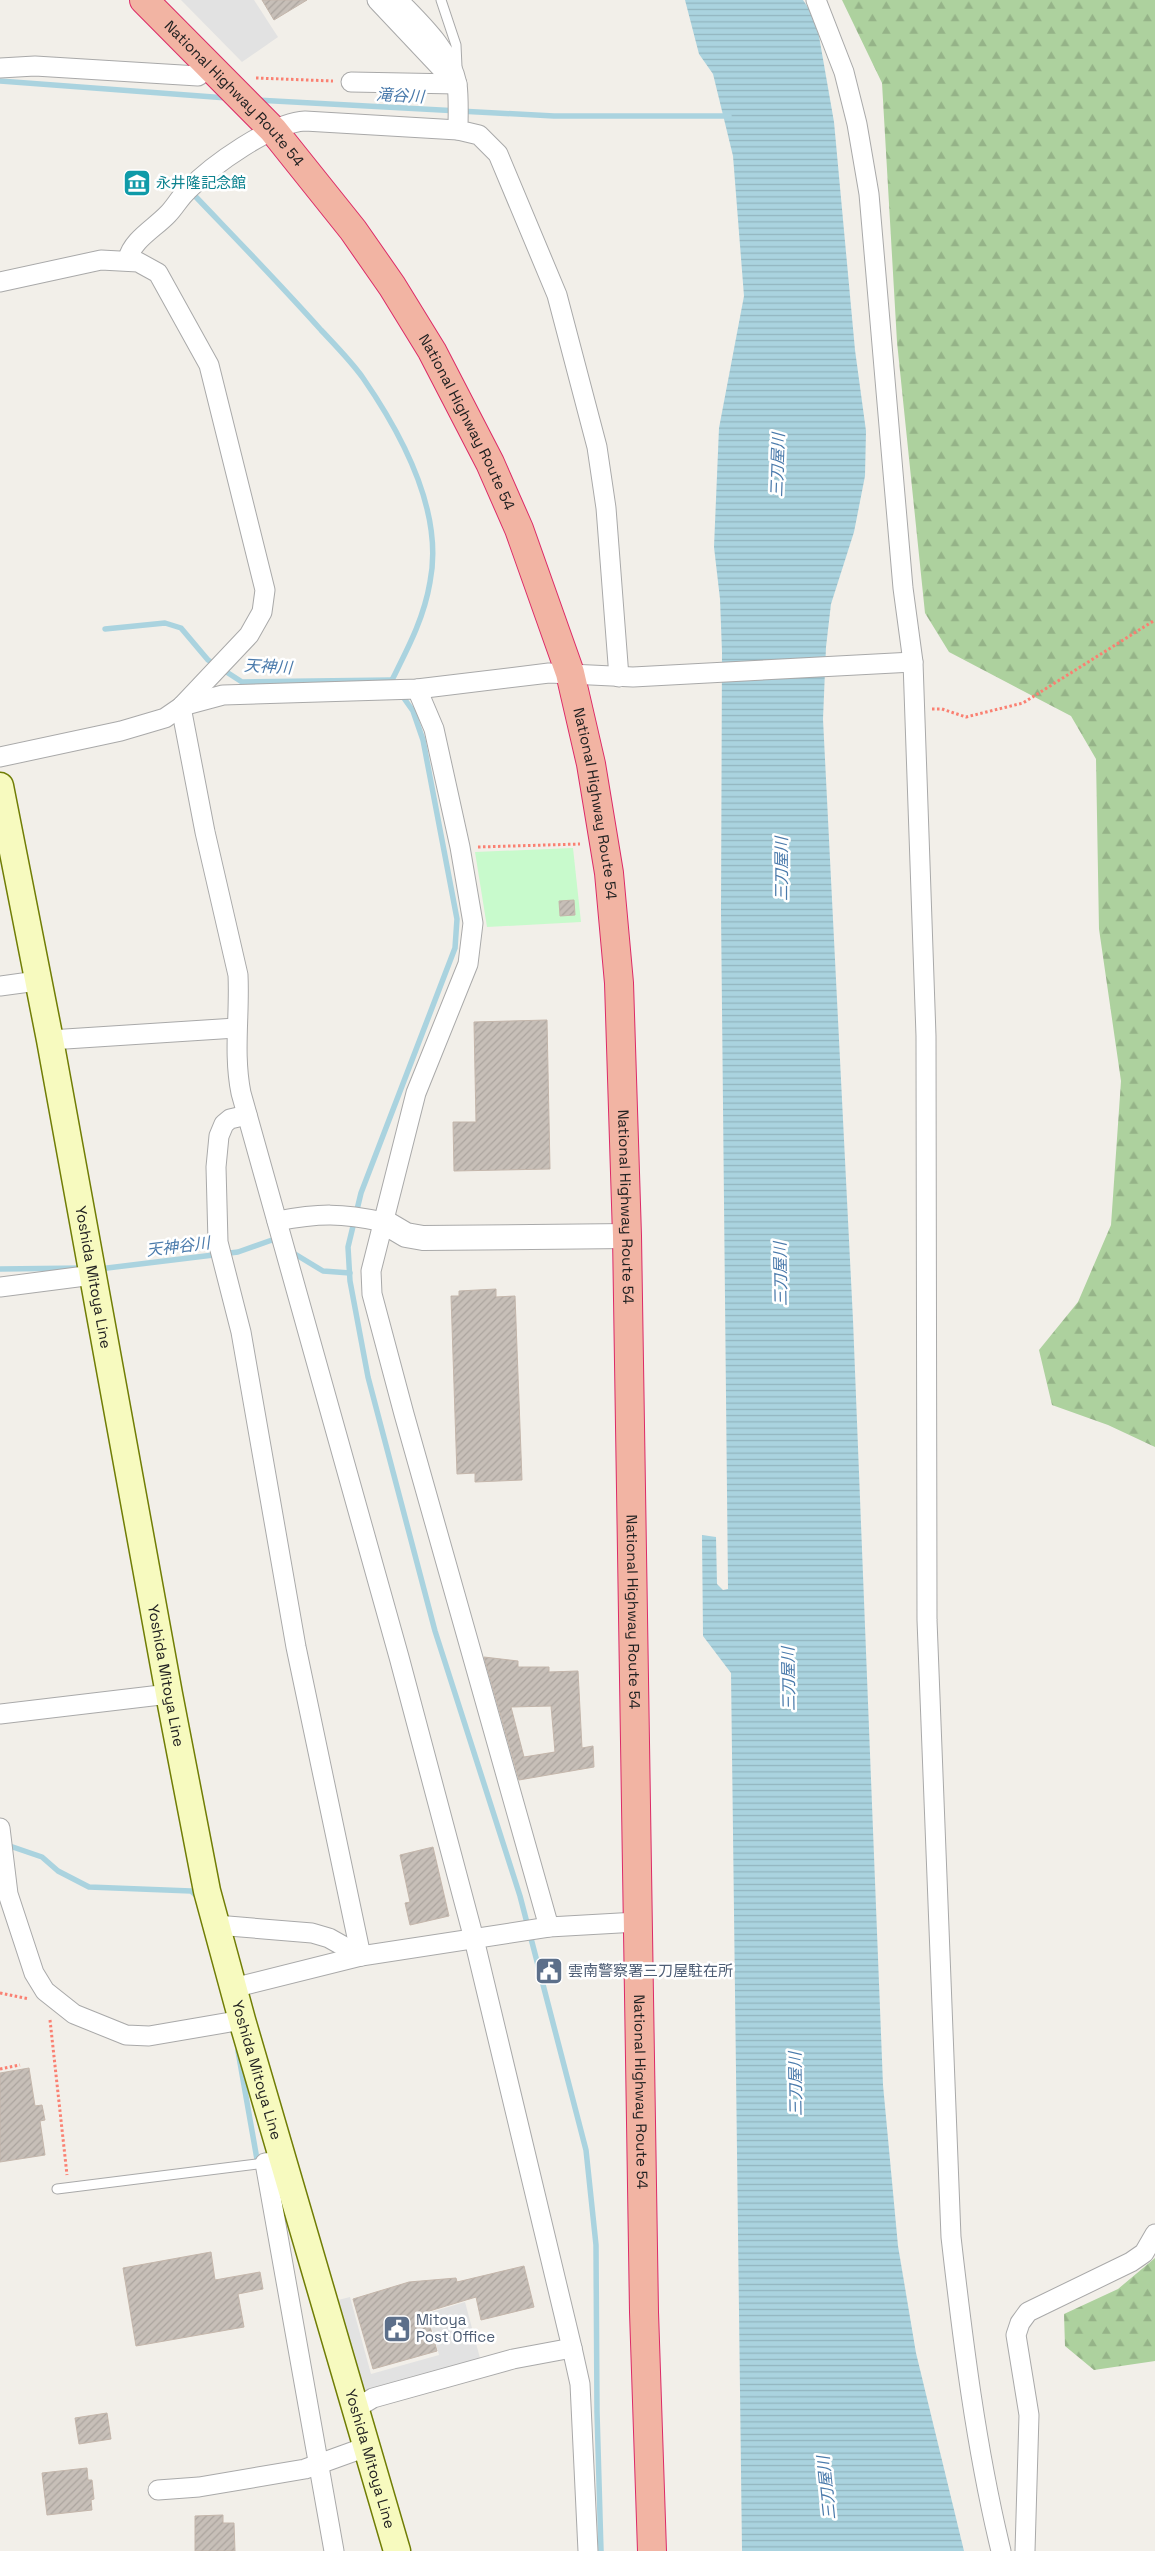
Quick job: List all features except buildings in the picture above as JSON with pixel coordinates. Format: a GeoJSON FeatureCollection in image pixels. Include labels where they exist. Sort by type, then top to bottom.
{"type":"FeatureCollection","features":[{"type":"Feature","properties":{"kind":"highway","name":"National Highway Route 54"},"geometry":{"type":"LineString","coordinates":[[144,0],[273,130],[353,230],[392,286],[460,401],[519,529],[570,673],[591,764],[609,873],[619,983],[627,1236],[644,2302],[652,2551]]}},
{"type":"Feature","properties":{"kind":"main road","name":"Yoshida Mitoya Line"},"geometry":{"type":"LineString","coordinates":[[0,786],[50,1040],[169,1694],[207,1891],[242,2020],[274,2162],[355,2409],[397,2551]]}},
{"type":"Feature","properties":{"kind":"street"},"geometry":{"type":"LineString","coordinates":[[377,0],[456,86]]}},
{"type":"Feature","properties":{"kind":"street"},"geometry":{"type":"LineString","coordinates":[[398,0],[434,38],[456,86],[458,126]]}},
{"type":"Feature","properties":{"kind":"street"},"geometry":{"type":"LineString","coordinates":[[816,0],[844,72],[857,124],[870,194],[908,662],[914,709],[926,1036],[927,1620],[951,2237],[963,2337],[990,2505],[1001,2551]]}},
{"type":"Feature","properties":{"kind":"street"},"geometry":{"type":"LineString","coordinates":[[0,68],[35,66],[198,76],[211,67]]}},
{"type":"Feature","properties":{"kind":"street"},"geometry":{"type":"LineString","coordinates":[[351,82],[456,86]]}},
{"type":"Feature","properties":{"kind":"street"},"geometry":{"type":"LineString","coordinates":[[128,259],[137,243],[169,214],[203,175],[228,157],[273,130],[296,121],[458,126],[479,135],[498,154],[557,295],[597,447],[626,677]]}},
{"type":"Feature","properties":{"kind":"street"},"geometry":{"type":"LineString","coordinates":[[0,282],[101,260],[128,259],[138,262],[158,273],[209,365],[265,590],[262,612],[253,629],[181,706],[165,718],[121,731],[0,757]]}},
{"type":"Feature","properties":{"kind":"street"},"geometry":{"type":"LineString","coordinates":[[181,706],[223,695],[418,690],[549,673],[626,677],[908,662]]}},
{"type":"Feature","properties":{"kind":"street"},"geometry":{"type":"LineString","coordinates":[[418,690],[434,729],[460,847],[473,923],[468,964],[416,1093],[371,1271],[372,1294],[545,1928]]}},
{"type":"Feature","properties":{"kind":"street"},"geometry":{"type":"LineString","coordinates":[[181,706],[201,813],[238,975],[236,1068],[247,1115],[399,1657],[474,1939],[580,2384],[588,2551]]}},
{"type":"Feature","properties":{"kind":"street"},"geometry":{"type":"LineString","coordinates":[[0,986],[37,980]]}},
{"type":"Feature","properties":{"kind":"street"},"geometry":{"type":"LineString","coordinates":[[50,1040],[236,1028]]}},
{"type":"Feature","properties":{"kind":"street"},"geometry":{"type":"LineString","coordinates":[[247,1115],[230,1119],[224,1124],[219,1136],[216,1167],[218,1242],[241,1332],[296,1647],[361,1956]]}},
{"type":"Feature","properties":{"kind":"street"},"geometry":{"type":"LineString","coordinates":[[277,1221],[310,1214],[344,1214],[384,1222],[406,1235],[423,1238],[627,1236]]}},
{"type":"Feature","properties":{"kind":"street"},"geometry":{"type":"LineString","coordinates":[[0,1287],[92,1275]]}},
{"type":"Feature","properties":{"kind":"street"},"geometry":{"type":"LineString","coordinates":[[0,1714],[169,1694]]}},
{"type":"Feature","properties":{"kind":"street"},"geometry":{"type":"LineString","coordinates":[[0,1828],[8,1894],[34,1973],[45,1991],[74,2014],[126,2034],[149,2036],[242,2020]]}},
{"type":"Feature","properties":{"kind":"street"},"geometry":{"type":"LineString","coordinates":[[233,1988],[361,1956],[545,1928],[637,1922]]}},
{"type":"Feature","properties":{"kind":"street"},"geometry":{"type":"LineString","coordinates":[[216,1925],[312,1933],[329,1938],[361,1956]]}},
{"type":"Feature","properties":{"kind":"street"},"geometry":{"type":"LineString","coordinates":[[274,2162],[318,2463],[334,2551]]}},
{"type":"Feature","properties":{"kind":"street"},"geometry":{"type":"LineString","coordinates":[[1025,2551],[1029,2415],[1017,2350],[1016,2335],[1020,2323],[1028,2312],[1131,2262],[1144,2253],[1155,2234]]}},
{"type":"Feature","properties":{"kind":"street"},"geometry":{"type":"LineString","coordinates":[[355,2409],[373,2398],[513,2359],[572,2348]]}},
{"type":"Feature","properties":{"kind":"street"},"geometry":{"type":"LineString","coordinates":[[158,2490],[199,2487],[305,2469],[366,2447]]}},
{"type":"Feature","properties":{"kind":"lane"},"geometry":{"type":"LineString","coordinates":[[441,0],[456,44],[456,86]]}},
{"type":"Feature","properties":{"kind":"lane"},"geometry":{"type":"LineString","coordinates":[[57,2188],[274,2162]]}},
{"type":"Feature","properties":{"kind":"path"},"geometry":{"type":"LineString","coordinates":[[256,78],[351,82]]}},
{"type":"Feature","properties":{"kind":"path"},"geometry":{"type":"LineString","coordinates":[[914,709],[942,709],[966,717],[1023,702],[1155,620]]}},
{"type":"Feature","properties":{"kind":"path"},"geometry":{"type":"LineString","coordinates":[[460,847],[580,844]]}},
{"type":"Feature","properties":{"kind":"path"},"geometry":{"type":"LineString","coordinates":[[0,1993],[35,2000]]}},
{"type":"Feature","properties":{"kind":"path"},"geometry":{"type":"LineString","coordinates":[[49,2017],[52,2023],[69,2187]]}},
{"type":"Feature","properties":{"kind":"path"},"geometry":{"type":"LineString","coordinates":[[0,2069],[20,2065]]}},
{"type":"Feature","properties":{"kind":"green space"},"geometry":{"type":"Polygon","coordinates":[[[842,0],[1155,0],[1155,1447],[1108,1425],[1052,1405],[1039,1350],[1078,1302],[1111,1225],[1121,1081],[1099,929],[1096,759],[1071,716],[949,652],[925,613],[897,342],[882,83],[842,0]]]}},
{"type":"Feature","properties":{"kind":"green space"},"geometry":{"type":"Polygon","coordinates":[[[573,848],[581,922],[487,927],[475,852],[573,848]]]}},
{"type":"Feature","properties":{"kind":"green space"},"geometry":{"type":"Polygon","coordinates":[[[1155,2258],[1155,2361],[1094,2370],[1065,2346],[1064,2314],[1118,2289],[1155,2258]]]}},
{"type":"Feature","properties":{"kind":"shaded area"},"geometry":{"type":"Polygon","coordinates":[[[181,0],[254,0],[278,37],[242,62],[181,0]]]}},
{"type":"Feature","properties":{"kind":"shaded area"},"geometry":{"type":"Polygon","coordinates":[[[350,2297],[371,2374],[439,2355],[428,2313],[465,2302],[481,2362],[361,2396],[334,2301],[350,2297]]]}},
{"type":"Feature","properties":{"kind":"water","name":"三刀屋川"},"geometry":{"type":"Polygon","coordinates":[[[685,0],[803,0],[816,19],[834,122],[855,350],[866,431],[865,476],[854,532],[831,604],[826,647],[823,719],[853,1320],[883,2085],[898,2246],[916,2353],[964,2551],[742,2551],[731,1673],[703,1636],[702,1535],[716,1537],[717,1584],[723,1590],[728,1589],[721,912],[722,652],[720,599],[714,547],[719,428],[744,296],[733,156],[713,74],[699,54],[685,0]]]}},
{"type":"Feature","properties":{"kind":"waterway","name":"滝谷川"},"geometry":{"type":"LineString","coordinates":[[0,81],[227,98]]}},
{"type":"Feature","properties":{"kind":"waterway","name":"滝谷川"},"geometry":{"type":"LineString","coordinates":[[256,100],[554,116],[729,116]]}},
{"type":"Feature","properties":{"kind":"waterway"},"geometry":{"type":"LineString","coordinates":[[196,197],[343,353],[358,372],[391,423],[405,448],[416,474],[431,528],[433,555],[430,582],[420,620],[392,680]]}},
{"type":"Feature","properties":{"kind":"waterway","name":"天神川"},"geometry":{"type":"LineString","coordinates":[[105,629],[165,623],[181,628],[208,660],[242,682],[392,680]]}},
{"type":"Feature","properties":{"kind":"waterway"},"geometry":{"type":"LineString","coordinates":[[401,694],[413,711],[423,740],[457,919],[455,948],[361,1193],[348,1247],[350,1281],[368,1377],[435,1631],[520,1896],[586,2150],[596,2245],[597,2412],[601,2551]]}},
{"type":"Feature","properties":{"kind":"waterway","name":"天神谷川"},"geometry":{"type":"LineString","coordinates":[[99,1269],[238,1252],[272,1240],[278,1244]]}},
{"type":"Feature","properties":{"kind":"waterway","name":"天神谷川"},"geometry":{"type":"LineString","coordinates":[[290,1251],[323,1271],[350,1273]]}},
{"type":"Feature","properties":{"kind":"waterway","name":"天神谷川"},"geometry":{"type":"LineString","coordinates":[[0,1269],[84,1268]]}},
{"type":"Feature","properties":{"kind":"waterway"},"geometry":{"type":"LineString","coordinates":[[4,1844],[42,1857],[58,1871],[89,1887],[191,1891],[198,1897]]}},
{"type":"Feature","properties":{"kind":"waterway"},"geometry":{"type":"LineString","coordinates":[[238,2051],[258,2165]]}},
{"type":"Feature","properties":{"kind":"place","name":"永井隆記念館"},"geometry":{"type":"Point","coordinates":[137,183]}},
{"type":"Feature","properties":{"kind":"place","name":"雲南警察署三刀屋駐在所"},"geometry":{"type":"Point","coordinates":[549,1971]}},
{"type":"Feature","properties":{"kind":"place","name":"Mitoya Post Office"},"geometry":{"type":"Point","coordinates":[397,2329]}}]}
